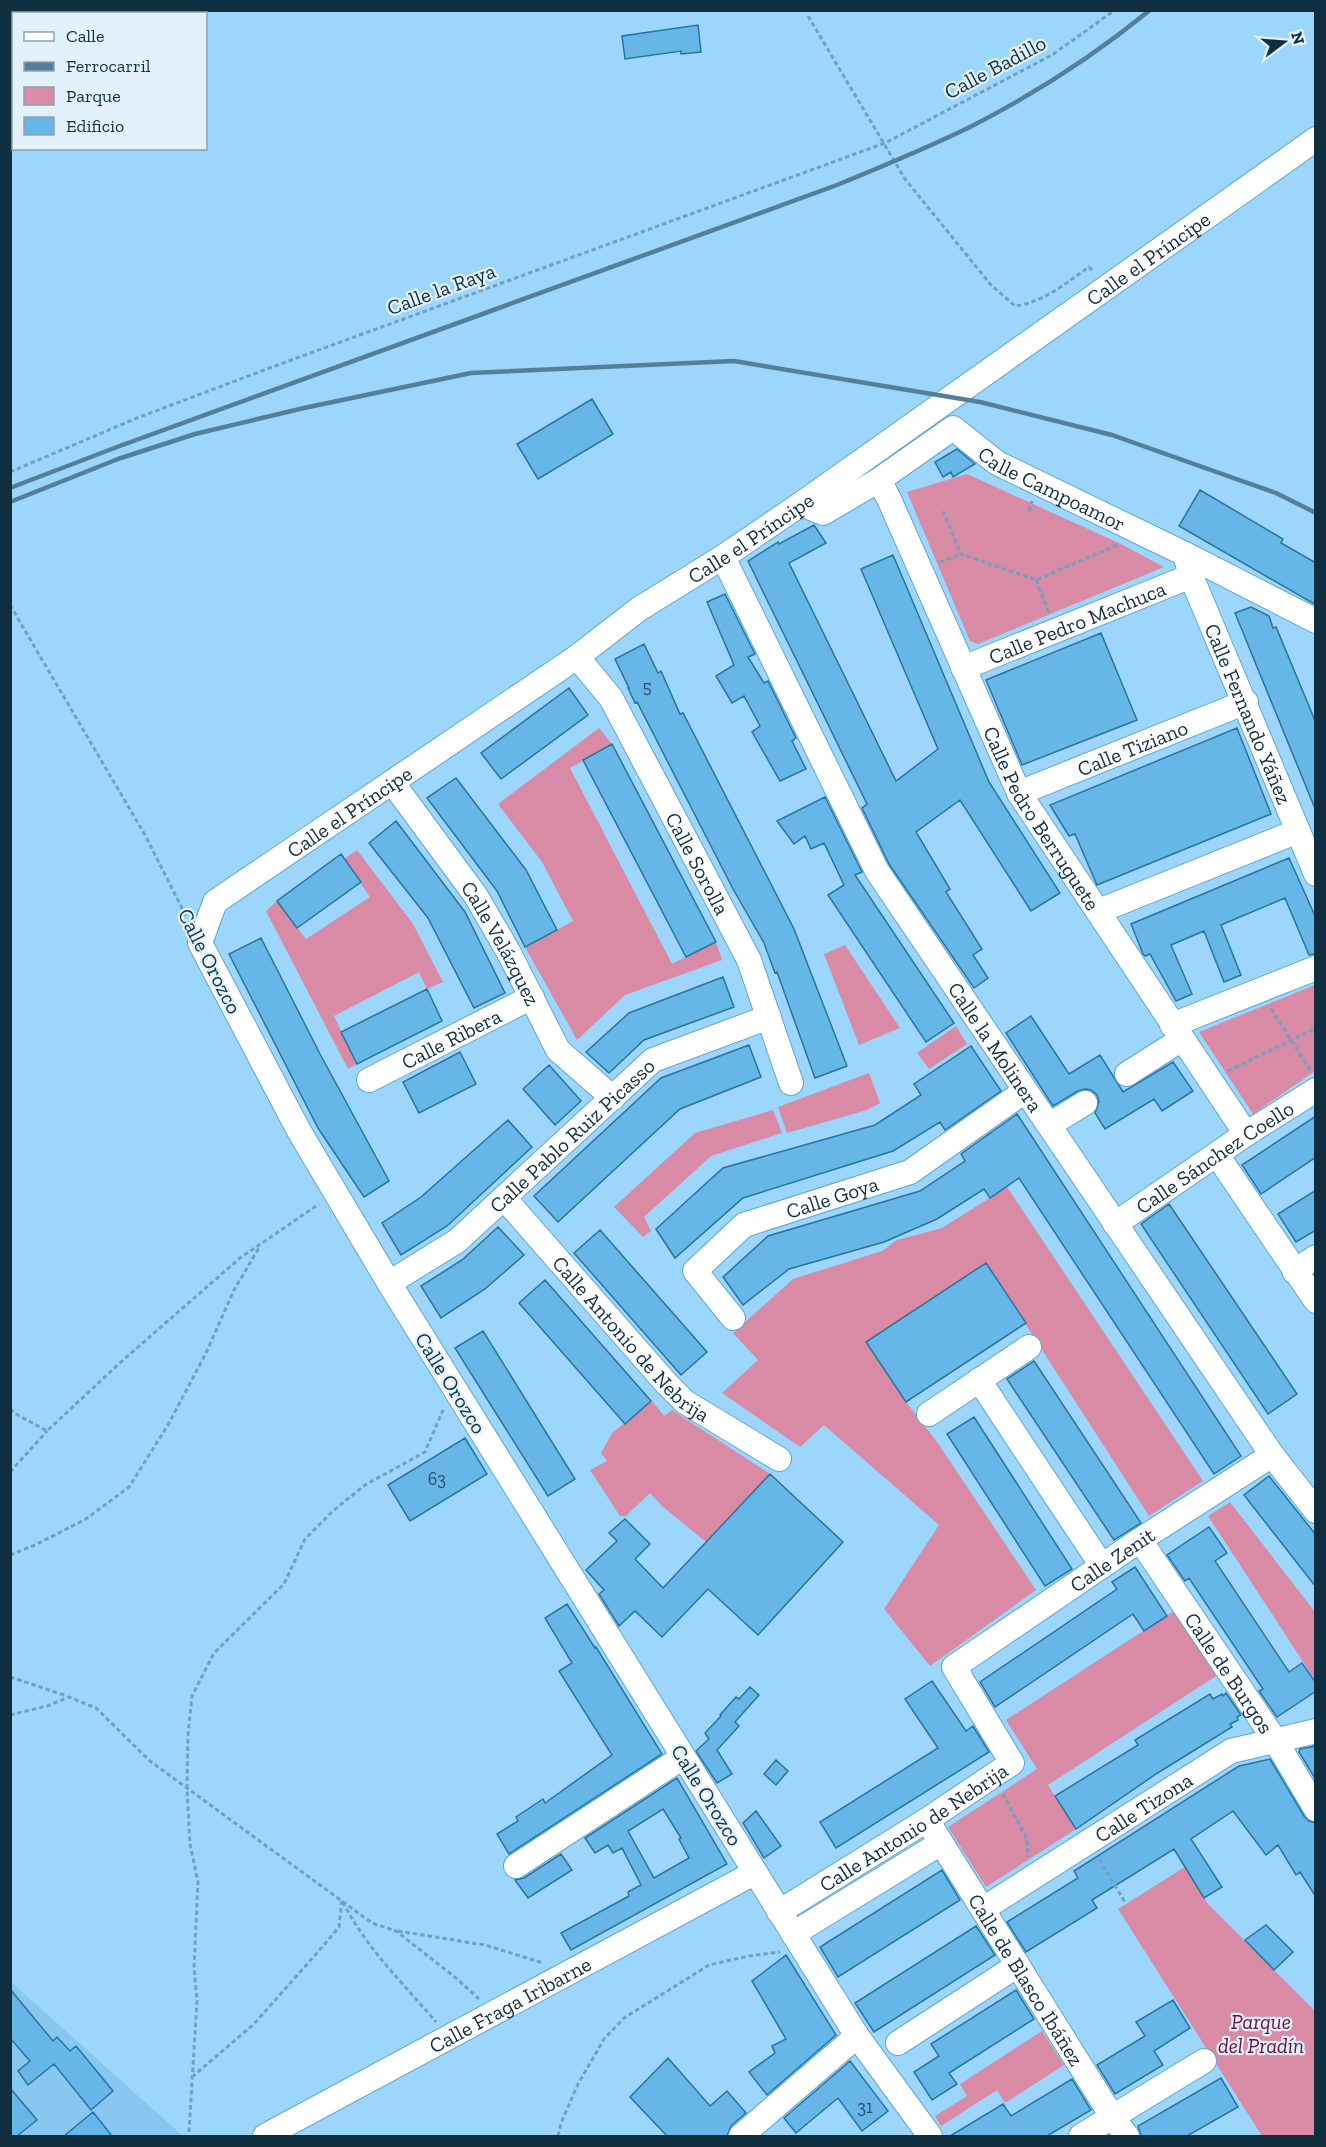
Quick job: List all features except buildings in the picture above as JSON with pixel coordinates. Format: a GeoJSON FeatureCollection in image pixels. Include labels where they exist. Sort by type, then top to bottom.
{"type":"FeatureCollection","features":[{"type":"Feature","properties":{"kind":"street","name":"Calle el Príncipe"},"geometry":{"type":"LineString","coordinates":[[200,943],[215,902],[577,657],[639,609],[723,557],[801,504],[1316,138]]}},
{"type":"Feature","properties":{"kind":"street","name":"Calle Campoamor"},"geometry":{"type":"LineString","coordinates":[[801,504],[823,513],[879,480],[953,428],[997,463],[1188,565],[1316,621]]}},
{"type":"Feature","properties":{"kind":"street","name":"Calle Pedro Berruguete"},"geometry":{"type":"LineString","coordinates":[[879,480],[1019,793],[1246,1134]]}},
{"type":"Feature","properties":{"kind":"street","name":"Calle la Molinera"},"geometry":{"type":"LineString","coordinates":[[723,557],[877,871],[1272,1455],[1316,1511]]}},
{"type":"Feature","properties":{"kind":"street","name":"Calle Pedro Machuca"},"geometry":{"type":"LineString","coordinates":[[963,668],[1188,565]]}},
{"type":"Feature","properties":{"kind":"street","name":"Calle Fernando Yáñez"},"geometry":{"type":"LineString","coordinates":[[1188,565],[1316,874]]}},
{"type":"Feature","properties":{"kind":"street","name":"Calle Sorolla"},"geometry":{"type":"LineString","coordinates":[[577,657],[611,698],[749,960],[791,1083]]}},
{"type":"Feature","properties":{"kind":"street","name":"Calle Tiziano"},"geometry":{"type":"LineString","coordinates":[[1019,793],[1245,702]]}},
{"type":"Feature","properties":{"kind":"street","name":"Calle Velázquez"},"geometry":{"type":"LineString","coordinates":[[392,782],[476,896],[532,997],[558,1050],[613,1098]]}},
{"type":"Feature","properties":{"kind":"street"},"geometry":{"type":"LineString","coordinates":[[1099,910],[1298,831]]}},
{"type":"Feature","properties":{"kind":"street","name":"Calle Orozco"},"geometry":{"type":"LineString","coordinates":[[200,943],[299,1131],[335,1193],[779,1912],[790,1942],[930,2136]]}},
{"type":"Feature","properties":{"kind":"street"},"geometry":{"type":"LineString","coordinates":[[1127,1074],[1177,1032],[1316,968]]}},
{"type":"Feature","properties":{"kind":"street","name":"Calle Ribera"},"geometry":{"type":"LineString","coordinates":[[369,1080],[532,997]]}},
{"type":"Feature","properties":{"kind":"street","name":"Calle Pablo Ruiz Picasso"},"geometry":{"type":"LineString","coordinates":[[389,1282],[457,1241],[653,1060],[768,1017]]}},
{"type":"Feature","properties":{"kind":"street","name":"Calle Sánchez Coello"},"geometry":{"type":"LineString","coordinates":[[1115,1224],[1246,1134],[1316,1090]]}},
{"type":"Feature","properties":{"kind":"street","name":"Calle Goya"},"geometry":{"type":"LineString","coordinates":[[733,1318],[695,1271],[744,1224],[910,1172],[1025,1091]]}},
{"type":"Feature","properties":{"kind":"street"},"geometry":{"type":"LineString","coordinates":[[1048,1125],[1085,1103]]}},
{"type":"Feature","properties":{"kind":"street"},"geometry":{"type":"LineString","coordinates":[[1217,1155],[1316,1301]]}},
{"type":"Feature","properties":{"kind":"street","name":"Calle Antonio de Nebrija"},"geometry":{"type":"LineString","coordinates":[[504,1198],[685,1402],[779,1459]]}},
{"type":"Feature","properties":{"kind":"street"},"geometry":{"type":"LineString","coordinates":[[1294,1271],[1316,1257]]}},
{"type":"Feature","properties":{"kind":"street"},"geometry":{"type":"LineString","coordinates":[[929,1414],[1029,1347]]}},
{"type":"Feature","properties":{"kind":"street"},"geometry":{"type":"LineString","coordinates":[[979,1380],[1102,1566]]}},
{"type":"Feature","properties":{"kind":"street","name":"Calle Zenit"},"geometry":{"type":"LineString","coordinates":[[954,1667],[1140,1540],[1272,1455]]}},
{"type":"Feature","properties":{"kind":"street","name":"Calle de Burgos"},"geometry":{"type":"LineString","coordinates":[[1140,1540],[1275,1740],[1316,1809]]}},
{"type":"Feature","properties":{"kind":"street","name":"Calle Antonio de Nebrija"},"geometry":{"type":"LineString","coordinates":[[779,1912],[927,1820],[1012,1763],[954,1667]]}},
{"type":"Feature","properties":{"kind":"street","name":"Calle Tizona"},"geometry":{"type":"LineString","coordinates":[[983,1909],[1231,1751],[1316,1731]]}},
{"type":"Feature","properties":{"kind":"street"},"geometry":{"type":"LineString","coordinates":[[516,1866],[683,1757]]}},
{"type":"Feature","properties":{"kind":"street","name":"Calle de Blasco Ibáñez"},"geometry":{"type":"LineString","coordinates":[[927,1820],[1120,2127]]}},
{"type":"Feature","properties":{"kind":"street","name":"Calle Antonio de Nebrija"},"geometry":{"type":"LineString","coordinates":[[790,1942],[941,1843]]}},
{"type":"Feature","properties":{"kind":"street","name":"Calle Fraga Iribarne"},"geometry":{"type":"LineString","coordinates":[[265,2136],[754,1872]]}},
{"type":"Feature","properties":{"kind":"street"},"geometry":{"type":"LineString","coordinates":[[898,2043],[1018,1965]]}},
{"type":"Feature","properties":{"kind":"street"},"geometry":{"type":"LineString","coordinates":[[741,2136],[857,2036]]}},
{"type":"Feature","properties":{"kind":"street"},"geometry":{"type":"LineString","coordinates":[[1081,2136],[1120,2127],[1204,2061]]}},
{"type":"Feature","properties":{"kind":"path","name":"Calle Badillo"},"geometry":{"type":"LineString","coordinates":[[885,143],[1052,55],[1115,10]]}},
{"type":"Feature","properties":{"kind":"path"},"geometry":{"type":"LineString","coordinates":[[808,16],[905,179],[991,285],[1015,306],[1032,303],[1089,267],[1109,287]]}},
{"type":"Feature","properties":{"kind":"path","name":"Calle la Raya"},"geometry":{"type":"LineString","coordinates":[[10,472],[137,418],[264,370],[885,143]]}},
{"type":"Feature","properties":{"kind":"path"},"geometry":{"type":"LineString","coordinates":[[1029,511],[1033,500]]}},
{"type":"Feature","properties":{"kind":"path"},"geometry":{"type":"LineString","coordinates":[[942,512],[961,554]]}},
{"type":"Feature","properties":{"kind":"path"},"geometry":{"type":"LineString","coordinates":[[937,563],[961,554],[1036,580],[1120,544]]}},
{"type":"Feature","properties":{"kind":"path"},"geometry":{"type":"LineString","coordinates":[[1036,580],[1050,616]]}},
{"type":"Feature","properties":{"kind":"path","name":"Calle Orozco"},"geometry":{"type":"LineString","coordinates":[[10,605],[145,835],[200,943]]}},
{"type":"Feature","properties":{"kind":"path"},"geometry":{"type":"LineString","coordinates":[[1266,1001],[1315,1078]]}},
{"type":"Feature","properties":{"kind":"path"},"geometry":{"type":"LineString","coordinates":[[1222,1074],[1316,1028]]}},
{"type":"Feature","properties":{"kind":"path"},"geometry":{"type":"LineString","coordinates":[[10,1472],[47,1431],[122,1361],[240,1258],[335,1193]]}},
{"type":"Feature","properties":{"kind":"path"},"geometry":{"type":"LineString","coordinates":[[10,1555],[86,1519],[129,1487],[168,1425],[206,1353],[234,1290],[260,1244]]}},
{"type":"Feature","properties":{"kind":"path"},"geometry":{"type":"LineString","coordinates":[[189,2132],[196,2001],[194,1968],[198,1882],[190,1844],[187,1789],[188,1735],[192,1696],[214,1653],[284,1584],[305,1539],[334,1510],[365,1485],[425,1452],[443,1408]]}},
{"type":"Feature","properties":{"kind":"path"},"geometry":{"type":"LineString","coordinates":[[10,1409],[47,1431]]}},
{"type":"Feature","properties":{"kind":"path"},"geometry":{"type":"LineString","coordinates":[[10,1677],[96,1708],[150,1761],[372,1923],[396,1931],[485,1945],[551,1965]]}},
{"type":"Feature","properties":{"kind":"path"},"geometry":{"type":"LineString","coordinates":[[10,1715],[46,1706],[69,1697]]}},
{"type":"Feature","properties":{"kind":"path"},"geometry":{"type":"LineString","coordinates":[[999,1788],[1027,1839],[1028,1866]]}},
{"type":"Feature","properties":{"kind":"path"},"geometry":{"type":"LineString","coordinates":[[1094,1852],[1126,1904]]}},
{"type":"Feature","properties":{"kind":"path"},"geometry":{"type":"LineString","coordinates":[[342,1900],[352,1921],[374,1953],[440,2026]]}},
{"type":"Feature","properties":{"kind":"path"},"geometry":{"type":"LineString","coordinates":[[192,2077],[254,2024],[324,1945],[339,1927],[342,1900]]}},
{"type":"Feature","properties":{"kind":"path"},"geometry":{"type":"LineString","coordinates":[[396,1931],[456,1978],[482,2003]]}},
{"type":"Feature","properties":{"kind":"path"},"geometry":{"type":"LineString","coordinates":[[558,2136],[561,2123],[578,2085],[598,2048],[624,2018],[709,1965],[749,1956],[790,1942]]}},
{"type":"Feature","properties":{"kind":"shaded area"},"geometry":{"type":"Polygon","coordinates":[[[10,1981],[183,2136],[11,2136],[10,1981]]]}},
{"type":"Feature","properties":{"kind":"green space"},"geometry":{"type":"Polygon","coordinates":[[[967,474],[1121,544],[1164,567],[978,644],[970,641],[907,492],[967,474]]]}},
{"type":"Feature","properties":{"kind":"green space"},"geometry":{"type":"Polygon","coordinates":[[[599,728],[612,744],[570,768],[672,964],[716,942],[722,960],[625,995],[577,1040],[525,947],[573,921],[542,862],[498,804],[599,728]]]}},
{"type":"Feature","properties":{"kind":"green space"},"geometry":{"type":"Polygon","coordinates":[[[357,850],[413,924],[443,982],[427,989],[419,972],[334,1016],[357,1064],[348,1069],[266,911],[277,901],[306,939],[370,897],[344,859],[357,850]]]}},
{"type":"Feature","properties":{"kind":"green space"},"geometry":{"type":"Polygon","coordinates":[[[845,945],[900,1028],[859,1045],[824,954],[845,945]]]}},
{"type":"Feature","properties":{"kind":"green space"},"geometry":{"type":"Polygon","coordinates":[[[1315,985],[1315,1071],[1253,1114],[1199,1032],[1315,985]]]}},
{"type":"Feature","properties":{"kind":"green space"},"geometry":{"type":"Polygon","coordinates":[[[956,1026],[967,1044],[929,1069],[917,1053],[956,1026]]]}},
{"type":"Feature","properties":{"kind":"green space"},"geometry":{"type":"Polygon","coordinates":[[[869,1073],[880,1103],[867,1110],[787,1133],[778,1107],[869,1073]]]}},
{"type":"Feature","properties":{"kind":"green space"},"geometry":{"type":"Polygon","coordinates":[[[773,1110],[782,1133],[711,1156],[644,1217],[651,1231],[643,1237],[614,1207],[695,1133],[773,1110]]]}},
{"type":"Feature","properties":{"kind":"green space"},"geometry":{"type":"Polygon","coordinates":[[[1007,1187],[1203,1481],[1149,1516],[986,1263],[867,1341],[906,1402],[937,1442],[1036,1590],[930,1666],[884,1609],[939,1525],[824,1425],[800,1447],[722,1393],[758,1360],[733,1333],[793,1279],[882,1251],[897,1240],[942,1228],[1007,1187]]]}},
{"type":"Feature","properties":{"kind":"green space"},"geometry":{"type":"Polygon","coordinates":[[[652,1401],[664,1416],[672,1410],[770,1474],[706,1542],[662,1506],[650,1493],[626,1516],[620,1516],[590,1470],[607,1461],[601,1453],[612,1433],[652,1401]]]}},
{"type":"Feature","properties":{"kind":"green space"},"geometry":{"type":"Polygon","coordinates":[[[1230,1502],[1315,1612],[1315,1680],[1208,1516],[1230,1502]]]}},
{"type":"Feature","properties":{"kind":"green space"},"geometry":{"type":"Polygon","coordinates":[[[1174,1611],[1216,1676],[1048,1785],[1076,1829],[986,1887],[948,1827],[1037,1769],[1006,1720],[1174,1611]]]}},
{"type":"Feature","properties":{"kind":"green space","name":"Parque del Pradín"},"geometry":{"type":"Polygon","coordinates":[[[1185,1867],[1208,1904],[1315,2011],[1315,2136],[1262,2136],[1118,1909],[1185,1867]]]}},
{"type":"Feature","properties":{"kind":"green space"},"geometry":{"type":"Polygon","coordinates":[[[1042,2031],[1064,2065],[1005,2103],[997,2090],[941,2126],[935,2116],[967,2096],[960,2084],[1042,2031]]]}},
{"type":"Feature","properties":{"kind":"railway"},"geometry":{"type":"LineString","coordinates":[[10,488],[837,185],[970,127],[1017,102],[1085,58],[1150,10]]}},
{"type":"Feature","properties":{"kind":"railway"},"geometry":{"type":"LineString","coordinates":[[10,502],[118,459],[195,434],[304,408],[471,373],[734,361],[980,402],[1112,435],[1276,493],[1316,513]]}}]}
